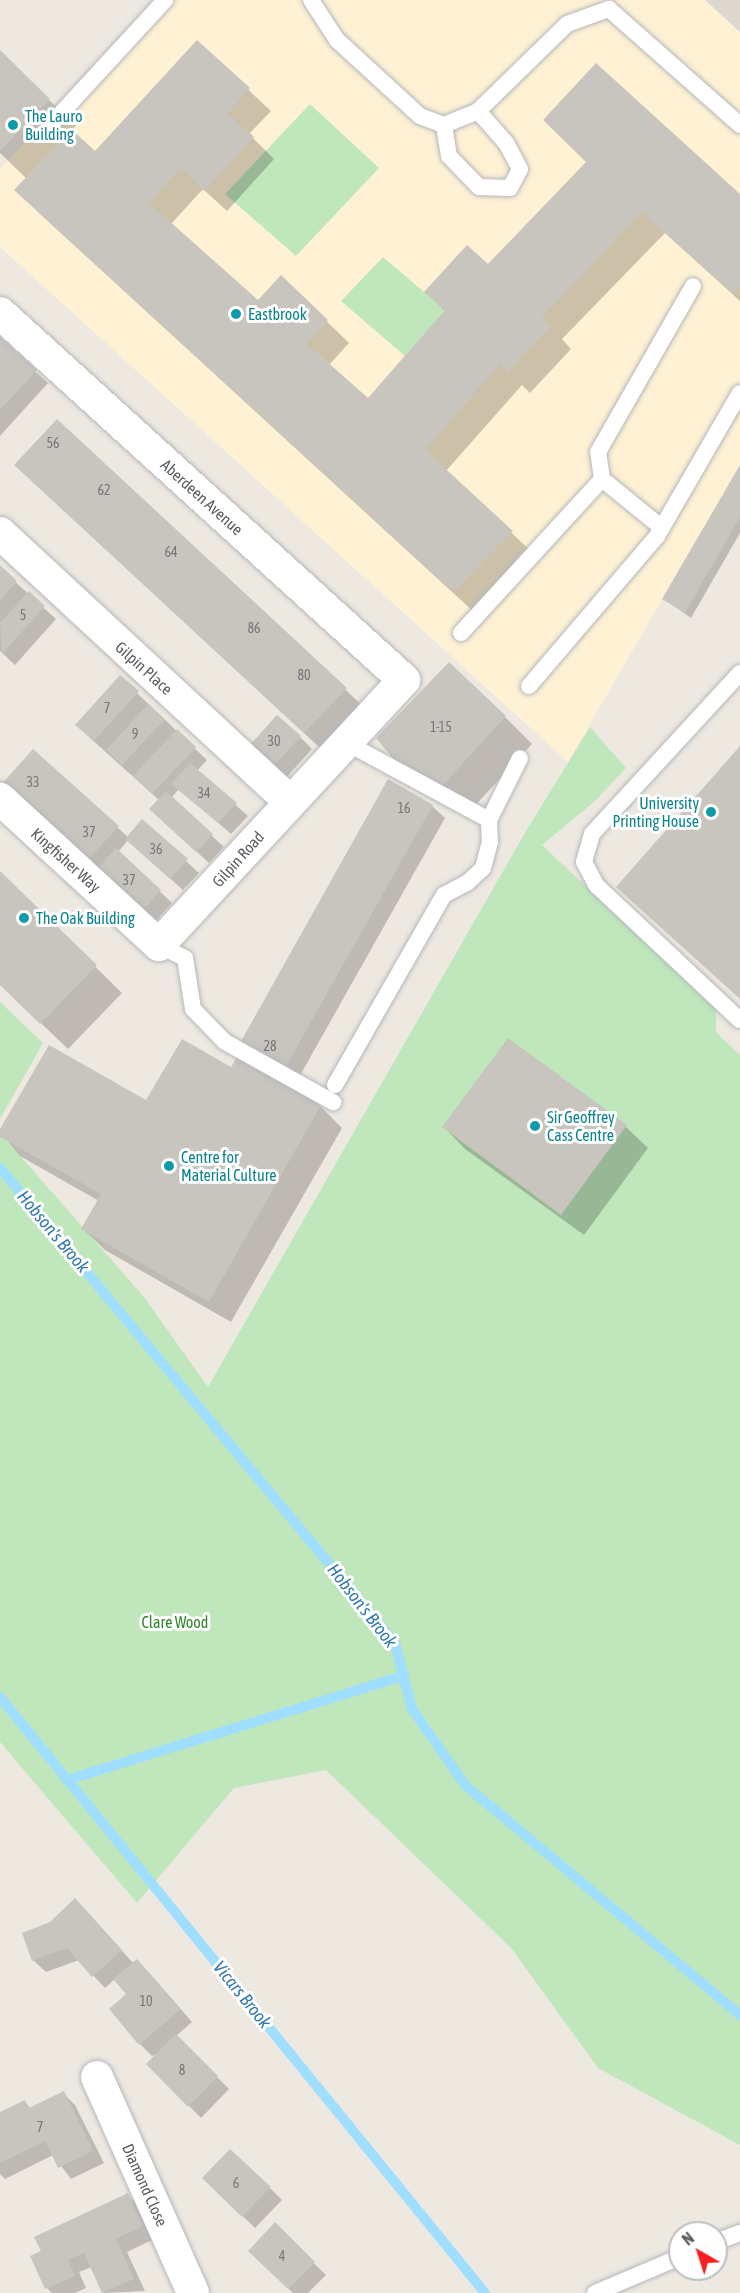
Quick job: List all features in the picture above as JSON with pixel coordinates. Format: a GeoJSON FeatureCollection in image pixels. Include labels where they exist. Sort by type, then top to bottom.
{"type":"FeatureCollection","features":[{"type":"Feature","properties":{"kind":"street","name":"Aberdeen Avenue"},"geometry":{"type":"LineString","coordinates":[[0,313],[404,680]]}},
{"type":"Feature","properties":{"kind":"street","name":"Gilpin Place"},"geometry":{"type":"LineString","coordinates":[[0,533],[290,801]]}},
{"type":"Feature","properties":{"kind":"street","name":"Gilpin Road"},"geometry":{"type":"LineString","coordinates":[[159,945],[404,680]]}},
{"type":"Feature","properties":{"kind":"street","name":"Kingfisher Way"},"geometry":{"type":"LineString","coordinates":[[0,799],[159,945]]}},
{"type":"Feature","properties":{"kind":"street","name":"Diamond Close"},"geometry":{"type":"LineString","coordinates":[[98,2077],[193,2293]]}},
{"type":"Feature","properties":{"kind":"lane"},"geometry":{"type":"LineString","coordinates":[[53,122],[165,0]]}},
{"type":"Feature","properties":{"kind":"lane"},"geometry":{"type":"LineString","coordinates":[[311,0],[337,40],[420,116],[444,125],[478,111],[567,24],[609,9],[740,125]]}},
{"type":"Feature","properties":{"kind":"lane"},"geometry":{"type":"LineString","coordinates":[[444,125],[448,156],[479,187],[510,188],[520,169],[506,143],[478,111]]}},
{"type":"Feature","properties":{"kind":"lane"},"geometry":{"type":"LineString","coordinates":[[662,528],[602,479],[598,452],[693,286]]}},
{"type":"Feature","properties":{"kind":"lane"},"geometry":{"type":"LineString","coordinates":[[529,686],[662,528],[740,393]]}},
{"type":"Feature","properties":{"kind":"lane"},"geometry":{"type":"LineString","coordinates":[[460,633],[602,479]]}},
{"type":"Feature","properties":{"kind":"lane"},"geometry":{"type":"LineString","coordinates":[[740,673],[592,834],[584,862],[596,885],[740,1020]]}},
{"type":"Feature","properties":{"kind":"lane"},"geometry":{"type":"LineString","coordinates":[[345,742],[489,820]]}},
{"type":"Feature","properties":{"kind":"lane"},"geometry":{"type":"LineString","coordinates":[[159,945],[184,958],[193,1009],[225,1042],[334,1094],[444,895],[467,882],[483,868],[490,842],[489,820],[520,758]]}},
{"type":"Feature","properties":{"kind":"lane"},"geometry":{"type":"LineString","coordinates":[[595,2293],[668,2262]]}},
{"type":"Feature","properties":{"kind":"shaded area"},"geometry":{"type":"Polygon","coordinates":[[[155,0],[705,0],[740,32],[740,465],[568,762],[0,247],[0,169],[155,0]]]}},
{"type":"Feature","properties":{"kind":"shaded area"},"geometry":{"type":"Polygon","coordinates":[[[705,0],[740,0],[740,32],[705,0]]]}},
{"type":"Feature","properties":{"kind":"green space"},"geometry":{"type":"Polygon","coordinates":[[[310,104],[379,168],[296,256],[225,194],[310,104]]]}},
{"type":"Feature","properties":{"kind":"green space"},"geometry":{"type":"Polygon","coordinates":[[[383,257],[445,310],[405,356],[341,301],[383,257]]]}},
{"type":"Feature","properties":{"kind":"green space","name":"Clare Wood"},"geometry":{"type":"Polygon","coordinates":[[[590,727],[626,768],[594,802],[542,845],[716,1009],[716,1032],[740,1055],[740,2145],[598,2068],[512,1949],[326,1770],[234,1788],[137,1903],[0,1742],[0,1133],[144,1297],[208,1387],[526,831],[590,727]]]}},
{"type":"Feature","properties":{"kind":"green space"},"geometry":{"type":"Polygon","coordinates":[[[0,1002],[43,1043],[0,1119],[0,1002]]]}},
{"type":"Feature","properties":{"kind":"building","name":"Eastbrook"},"geometry":{"type":"Polygon","coordinates":[[[197,40],[250,88],[228,113],[254,137],[204,191],[181,168],[149,203],[258,300],[281,275],[328,320],[307,344],[368,398],[445,310],[424,292],[467,245],[488,264],[586,162],[543,120],[596,63],[740,194],[740,286],[733,294],[642,212],[541,318],[551,326],[508,372],[500,364],[425,450],[513,531],[453,592],[14,190],[71,129],[95,151],[197,40]]]}},
{"type":"Feature","properties":{"kind":"building","name":"The Lauro Building"},"geometry":{"type":"Polygon","coordinates":[[[0,50],[50,99],[0,151],[0,50]]]}},
{"type":"Feature","properties":{"kind":"building"},"geometry":{"type":"Polygon","coordinates":[[[0,337],[37,370],[0,410],[0,337]]]}},
{"type":"Feature","properties":{"kind":"building"},"geometry":{"type":"Polygon","coordinates":[[[57,419],[347,688],[304,733],[14,465],[57,419]]]}},
{"type":"Feature","properties":{"kind":"building"},"geometry":{"type":"Polygon","coordinates":[[[740,465],[740,517],[685,613],[662,599],[740,465]]]}},
{"type":"Feature","properties":{"kind":"building"},"geometry":{"type":"Polygon","coordinates":[[[0,565],[17,581],[0,600],[0,565]]]}},
{"type":"Feature","properties":{"kind":"building"},"geometry":{"type":"Polygon","coordinates":[[[29,591],[45,606],[2,654],[0,623],[29,591]]]}},
{"type":"Feature","properties":{"kind":"building"},"geometry":{"type":"Polygon","coordinates":[[[449,662],[506,716],[443,785],[401,768],[376,738],[449,662]]]}},
{"type":"Feature","properties":{"kind":"building"},"geometry":{"type":"Polygon","coordinates":[[[120,675],[139,691],[94,741],[75,725],[120,675]]]}},
{"type":"Feature","properties":{"kind":"building"},"geometry":{"type":"Polygon","coordinates":[[[148,704],[165,719],[122,765],[106,750],[148,704]]]}},
{"type":"Feature","properties":{"kind":"building"},"geometry":{"type":"Polygon","coordinates":[[[277,715],[301,736],[272,768],[248,747],[277,715]]]}},
{"type":"Feature","properties":{"kind":"building"},"geometry":{"type":"Polygon","coordinates":[[[177,729],[196,747],[152,794],[133,776],[177,729]]]}},
{"type":"Feature","properties":{"kind":"building","name":"University Printing House"},"geometry":{"type":"Polygon","coordinates":[[[740,746],[740,999],[616,887],[740,746]]]}},
{"type":"Feature","properties":{"kind":"building"},"geometry":{"type":"Polygon","coordinates":[[[33,749],[119,826],[85,863],[0,786],[33,749]]]}},
{"type":"Feature","properties":{"kind":"building"},"geometry":{"type":"Polygon","coordinates":[[[190,763],[237,803],[218,823],[171,784],[190,763]]]}},
{"type":"Feature","properties":{"kind":"building"},"geometry":{"type":"Polygon","coordinates":[[[388,779],[433,805],[285,1068],[240,1043],[388,779]]]}},
{"type":"Feature","properties":{"kind":"building"},"geometry":{"type":"Polygon","coordinates":[[[166,791],[213,834],[196,852],[149,809],[166,791]]]}},
{"type":"Feature","properties":{"kind":"building"},"geometry":{"type":"Polygon","coordinates":[[[142,819],[188,859],[170,879],[125,839],[142,819]]]}},
{"type":"Feature","properties":{"kind":"building"},"geometry":{"type":"Polygon","coordinates":[[[116,848],[161,890],[141,912],[96,870],[116,848]]]}},
{"type":"Feature","properties":{"kind":"building","name":"The Oak Building"},"geometry":{"type":"Polygon","coordinates":[[[0,871],[97,965],[40,1024],[0,985],[0,871]]]}},
{"type":"Feature","properties":{"kind":"building","name":"Sir Geoffrey Cass Centre"},"geometry":{"type":"Polygon","coordinates":[[[508,1038],[627,1125],[561,1215],[442,1127],[508,1038]]]}},
{"type":"Feature","properties":{"kind":"building","name":"Centre for Material Culture"},"geometry":{"type":"Polygon","coordinates":[[[182,1039],[231,1067],[237,1057],[321,1105],[209,1302],[81,1229],[101,1194],[0,1137],[0,1129],[49,1045],[146,1100],[182,1039]]]}},
{"type":"Feature","properties":{"kind":"building"},"geometry":{"type":"Polygon","coordinates":[[[75,1898],[122,1950],[92,1977],[67,1948],[32,1961],[22,1933],[50,1922],[75,1898]]]}},
{"type":"Feature","properties":{"kind":"building"},"geometry":{"type":"Polygon","coordinates":[[[137,1959],[181,2009],[139,2045],[109,2009],[126,1994],[113,1979],[137,1959]]]}},
{"type":"Feature","properties":{"kind":"building"},"geometry":{"type":"Polygon","coordinates":[[[176,2034],[218,2076],[188,2107],[146,2064],[176,2034]]]}},
{"type":"Feature","properties":{"kind":"building"},"geometry":{"type":"Polygon","coordinates":[[[64,2091],[93,2151],[58,2168],[45,2141],[0,2163],[0,2112],[25,2100],[29,2108],[64,2091]]]}},
{"type":"Feature","properties":{"kind":"building"},"geometry":{"type":"Polygon","coordinates":[[[230,2149],[271,2187],[242,2217],[202,2178],[230,2149]]]}},
{"type":"Feature","properties":{"kind":"building"},"geometry":{"type":"Polygon","coordinates":[[[128,2193],[143,2226],[116,2239],[134,2279],[102,2293],[84,2253],[68,2260],[75,2276],[45,2289],[30,2256],[41,2251],[34,2237],[128,2193]]]}},
{"type":"Feature","properties":{"kind":"building"},"geometry":{"type":"Polygon","coordinates":[[[275,2222],[315,2262],[288,2289],[248,2251],[275,2222]]]}},
{"type":"Feature","properties":{"kind":"waterway","name":"Hobson's Brook"},"geometry":{"type":"LineString","coordinates":[[0,1168],[395,1643],[412,1709],[465,1785],[740,2015]]}},
{"type":"Feature","properties":{"kind":"waterway"},"geometry":{"type":"LineString","coordinates":[[67,1780],[404,1676]]}},
{"type":"Feature","properties":{"kind":"waterway","name":"Vicars Brook"},"geometry":{"type":"LineString","coordinates":[[0,1697],[485,2293]]}},
{"type":"Feature","properties":{"kind":"place","name":"The Lauro Building"},"geometry":{"type":"Point","coordinates":[13,125]}},
{"type":"Feature","properties":{"kind":"place","name":"Eastbrook"},"geometry":{"type":"Point","coordinates":[236,314]}},
{"type":"Feature","properties":{"kind":"place","name":"University Printing House"},"geometry":{"type":"Point","coordinates":[711,812]}},
{"type":"Feature","properties":{"kind":"place","name":"The Oak Building"},"geometry":{"type":"Point","coordinates":[24,918]}},
{"type":"Feature","properties":{"kind":"place","name":"Sir Geoffrey Cass Centre"},"geometry":{"type":"Point","coordinates":[535,1126]}},
{"type":"Feature","properties":{"kind":"place","name":"Centre for Material Culture"},"geometry":{"type":"Point","coordinates":[169,1166]}}]}
